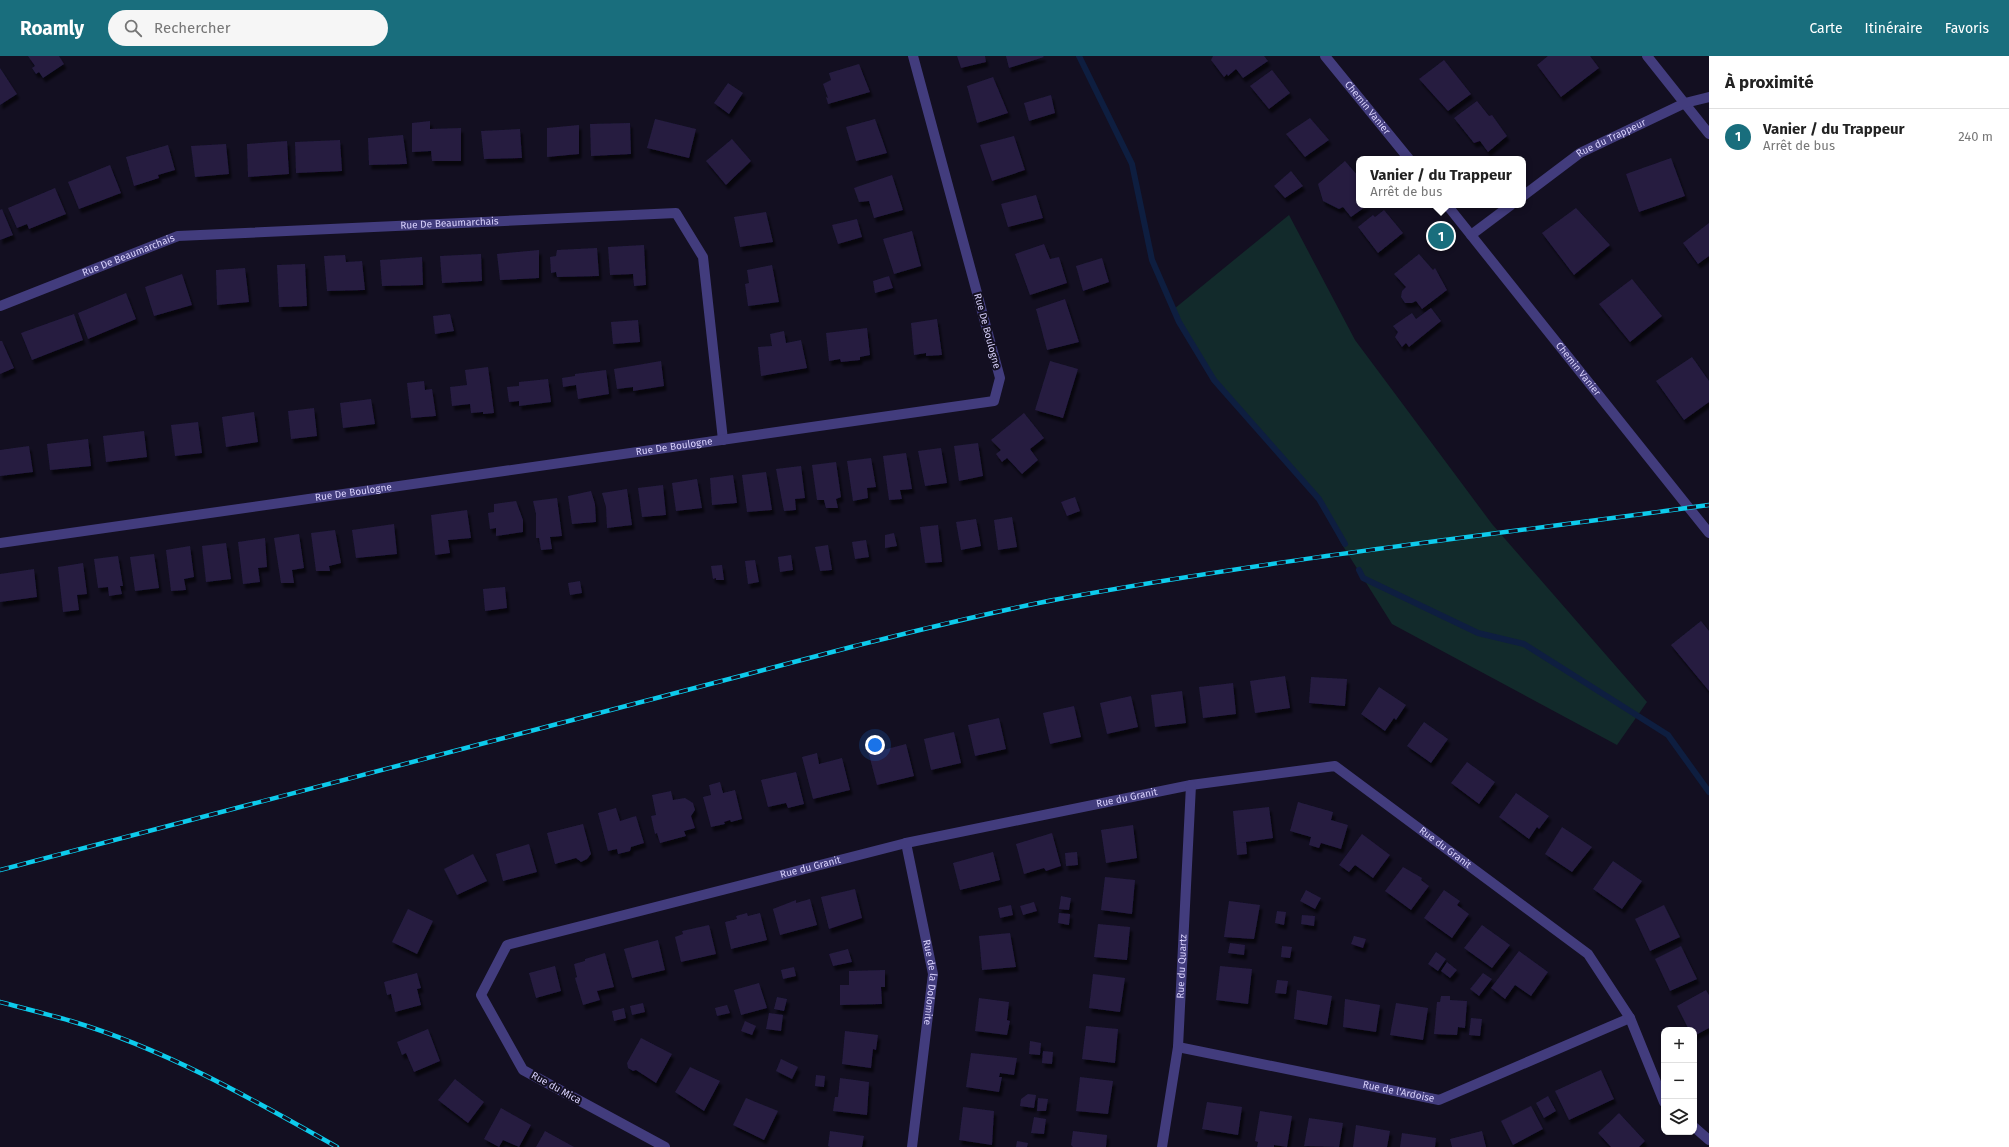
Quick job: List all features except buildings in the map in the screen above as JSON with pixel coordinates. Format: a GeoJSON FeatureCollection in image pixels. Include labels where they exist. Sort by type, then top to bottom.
{"type":"FeatureCollection","features":[{"type":"Feature","properties":{"kind":"street","name":"Rue De Boulogne"},"geometry":{"type":"LineString","coordinates":[[0,543],[994,401],[1000,378],[913,56]]}},
{"type":"Feature","properties":{"kind":"street","name":"Chemin Vanier"},"geometry":{"type":"LineString","coordinates":[[1325,56],[1407,156]]}},
{"type":"Feature","properties":{"kind":"street"},"geometry":{"type":"LineString","coordinates":[[1647,56],[1709,134]]}},
{"type":"Feature","properties":{"kind":"street","name":"Rue du Trappeur"},"geometry":{"type":"LineString","coordinates":[[1526,194],[1580,153],[1686,104],[1709,97]]}},
{"type":"Feature","properties":{"kind":"street","name":"Chemin Vanier"},"geometry":{"type":"LineString","coordinates":[[1449,208],[1709,533]]}},
{"type":"Feature","properties":{"kind":"street"},"geometry":{"type":"LineString","coordinates":[[1471,235],[1507,208]]}},
{"type":"Feature","properties":{"kind":"street","name":"Rue De Beaumarchais"},"geometry":{"type":"LineString","coordinates":[[0,306],[178,236],[676,213],[703,257],[723,440]]}},
{"type":"Feature","properties":{"kind":"street","name":"Rue du Granit"},"geometry":{"type":"LineString","coordinates":[[481,995],[506,945],[906,843],[1191,784],[1335,766],[1588,954],[1630,1018],[1663,1099]]}},
{"type":"Feature","properties":{"kind":"street","name":"Rue du Quartz"},"geometry":{"type":"LineString","coordinates":[[1162,1147],[1178,1048],[1191,784]]}},
{"type":"Feature","properties":{"kind":"street","name":"Rue de la Dolomite"},"geometry":{"type":"LineString","coordinates":[[906,843],[933,974],[912,1147]]}},
{"type":"Feature","properties":{"kind":"street","name":"Rue du Mica"},"geometry":{"type":"LineString","coordinates":[[481,995],[523,1070],[665,1147]]}},
{"type":"Feature","properties":{"kind":"street","name":"Rue de l'Ardoise"},"geometry":{"type":"LineString","coordinates":[[1178,1048],[1439,1100],[1630,1018]]}},
{"type":"Feature","properties":{"kind":"street"},"geometry":{"type":"LineString","coordinates":[[1697,1130],[1709,1140]]}},
{"type":"Feature","properties":{"kind":"green space"},"geometry":{"type":"Polygon","coordinates":[[[1289,215],[1355,340],[1492,524],[1647,702],[1617,745],[1392,624],[1341,543],[1319,499],[1214,380],[1174,309],[1289,215]]]}},
{"type":"Feature","properties":{"kind":"waterway"},"geometry":{"type":"LineString","coordinates":[[1079,56],[1132,164],[1152,260],[1179,322],[1214,380],[1319,499],[1345,544]]}},
{"type":"Feature","properties":{"kind":"waterway"},"geometry":{"type":"LineString","coordinates":[[1359,570],[1363,578],[1478,633],[1524,644],[1668,735],[1709,792]]}},
{"type":"Feature","properties":{"kind":"railway"},"geometry":{"type":"LineString","coordinates":[[0,870],[855,646],[1008,609],[1221,572],[1383,548],[1709,505]]}},
{"type":"Feature","properties":{"kind":"railway"},"geometry":{"type":"LineString","coordinates":[[0,1002],[71,1021],[106,1032],[140,1046],[207,1076],[337,1147]]}},
{"type":"Feature","properties":{"kind":"place","name":"Vanier / du Trappeur"},"geometry":{"type":"Point","coordinates":[1441,236]}}]}
